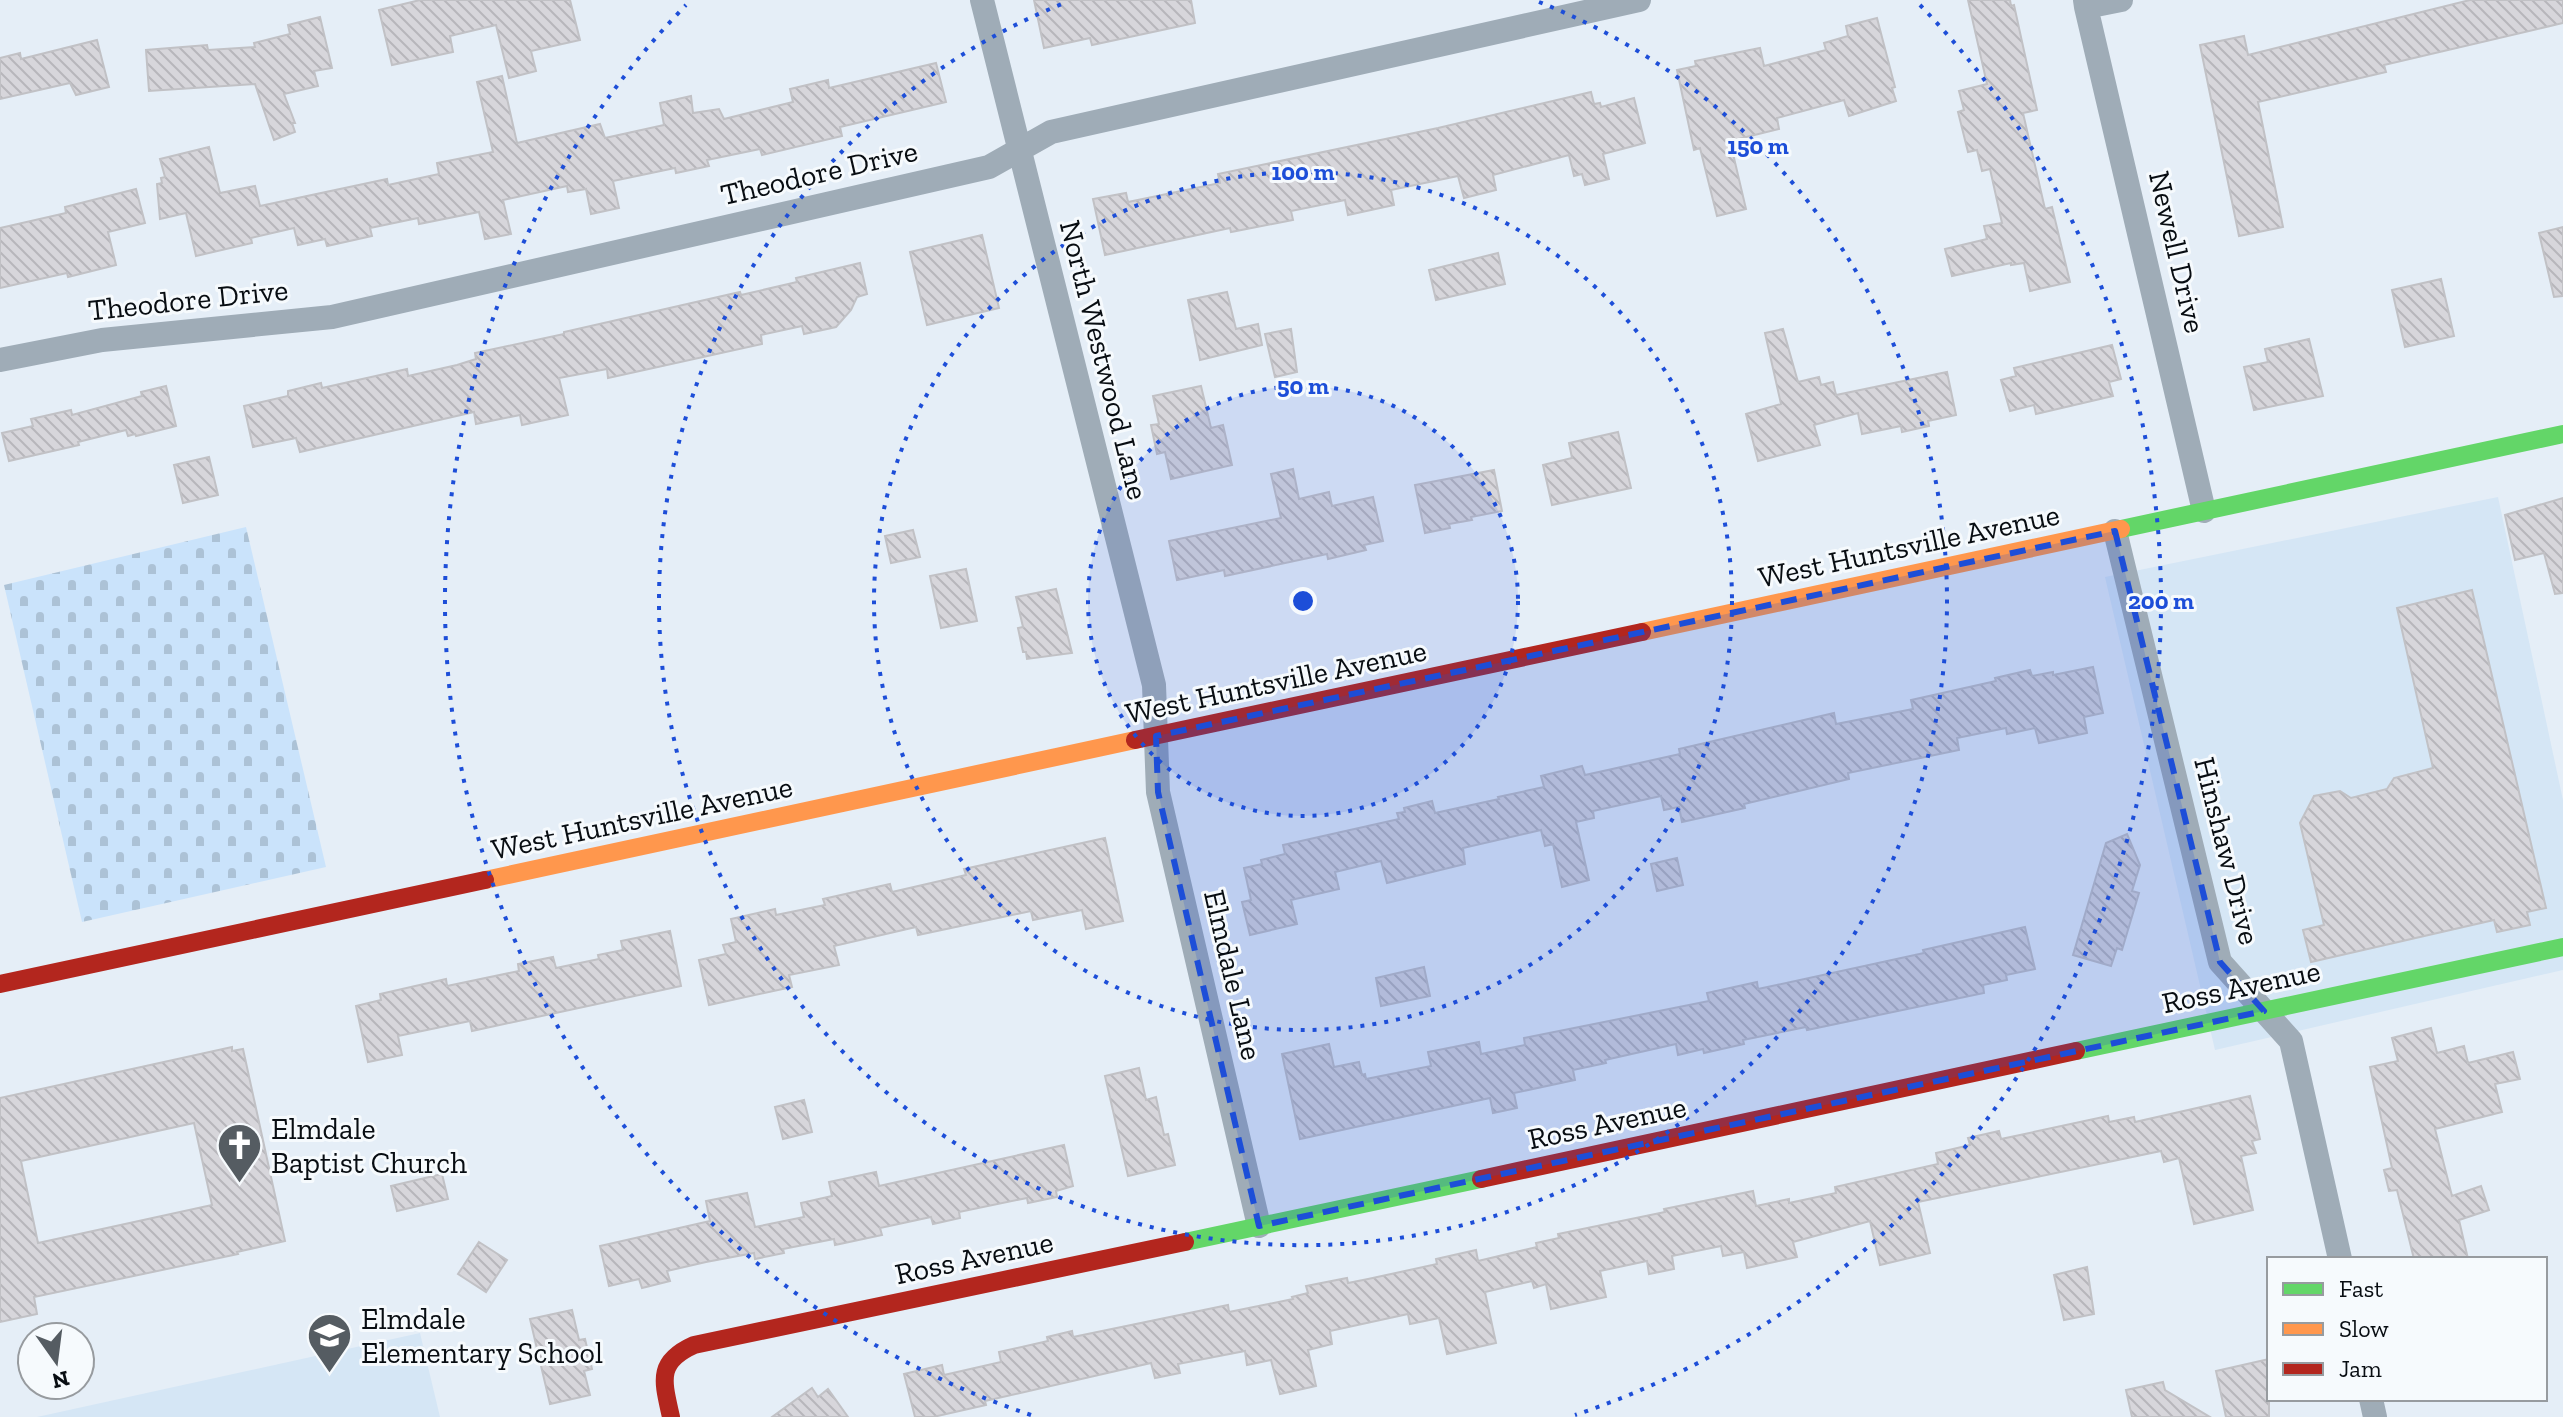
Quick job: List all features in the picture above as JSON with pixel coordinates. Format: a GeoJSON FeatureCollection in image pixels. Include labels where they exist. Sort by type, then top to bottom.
{"type":"FeatureCollection","features":[{"type":"Feature","properties":{"kind":"main road","name":"West Huntsville Avenue"},"geometry":{"type":"LineString","coordinates":[[0,984],[2563,434]]}},
{"type":"Feature","properties":{"kind":"main road","name":"Ross Avenue"},"geometry":{"type":"LineString","coordinates":[[671,1417],[663,1374],[667,1361],[677,1351],[694,1345],[2563,947]]}},
{"type":"Feature","properties":{"kind":"street","name":"North Westwood Lane"},"geometry":{"type":"LineString","coordinates":[[982,0],[1154,685],[1156,736]]}},
{"type":"Feature","properties":{"kind":"street","name":"Theodore Drive"},"geometry":{"type":"LineString","coordinates":[[0,360],[102,340],[332,317],[989,167],[1051,132],[1639,0]]}},
{"type":"Feature","properties":{"kind":"street"},"geometry":{"type":"LineString","coordinates":[[2086,4],[2121,0]]}},
{"type":"Feature","properties":{"kind":"street","name":"Newell Drive"},"geometry":{"type":"LineString","coordinates":[[2086,4],[2204,511]]}},
{"type":"Feature","properties":{"kind":"street","name":"Hinshaw Drive"},"geometry":{"type":"LineString","coordinates":[[2115,531],[2220,962],[2291,1041],[2340,1257]]}},
{"type":"Feature","properties":{"kind":"street","name":"Elmdale Lane"},"geometry":{"type":"LineString","coordinates":[[1156,736],[1158,792],[1259,1226]]}},
{"type":"Feature","properties":{"kind":"highlighted area"},"geometry":{"type":"Polygon","coordinates":[[[2115,531],[2220,962],[2264,1011],[1259,1226],[1158,792],[1156,736],[2115,531]]]}},
{"type":"Feature","properties":{"kind":"shaded area"},"geometry":{"type":"Polygon","coordinates":[[[2498,497],[2563,800],[2563,970],[2215,1050],[2105,577],[2498,497]]]}},
{"type":"Feature","properties":{"kind":"shaded area","name":"Elmdale Elementary School"},"geometry":{"type":"Polygon","coordinates":[[[420,1333],[440,1417],[37,1417],[420,1333]]]}},
{"type":"Feature","properties":{"kind":"green space"},"geometry":{"type":"Polygon","coordinates":[[[246,527],[326,867],[82,922],[4,585],[246,527]]]}},
{"type":"Feature","properties":{"kind":"building"},"geometry":{"type":"Polygon","coordinates":[[[420,0],[570,0],[580,40],[531,51],[536,71],[509,78],[496,25],[450,36],[453,52],[392,65],[379,10],[420,0]]]}},
{"type":"Feature","properties":{"kind":"building"},"geometry":{"type":"Polygon","coordinates":[[[1034,0],[1191,0],[1195,23],[1092,45],[1090,38],[1044,48],[1034,0]]]}},
{"type":"Feature","properties":{"kind":"building"},"geometry":{"type":"Polygon","coordinates":[[[1968,0],[2010,0],[2011,6],[2014,5],[2037,110],[2023,113],[2045,209],[2052,207],[2070,282],[2030,291],[2024,263],[1952,276],[1945,249],[1987,239],[1984,226],[2002,223],[1990,169],[1982,171],[1977,150],[1968,152],[1958,112],[1964,110],[1959,91],[1987,84],[1968,0]]]}},
{"type":"Feature","properties":{"kind":"building"},"geometry":{"type":"Polygon","coordinates":[[[2470,0],[2563,0],[2563,23],[2384,65],[2386,72],[2258,102],[2283,227],[2239,236],[2200,45],[2244,36],[2248,55],[2470,0]]]}},
{"type":"Feature","properties":{"kind":"building"},"geometry":{"type":"Polygon","coordinates":[[[320,17],[332,68],[314,71],[318,86],[284,94],[295,123],[292,123],[295,132],[274,140],[255,84],[149,91],[146,50],[207,45],[208,50],[255,47],[254,43],[290,34],[288,25],[320,17]]]}},
{"type":"Feature","properties":{"kind":"building"},"geometry":{"type":"Polygon","coordinates":[[[1877,18],[1896,101],[1849,116],[1844,100],[1777,118],[1779,129],[1730,141],[1746,209],[1717,216],[1700,148],[1694,150],[1677,70],[1696,66],[1695,61],[1760,48],[1764,66],[1826,50],[1824,43],[1848,36],[1846,26],[1877,18]]]}},
{"type":"Feature","properties":{"kind":"building"},"geometry":{"type":"Polygon","coordinates":[[[97,40],[109,87],[76,95],[70,83],[0,99],[0,58],[20,53],[21,59],[97,40]]]}},
{"type":"Feature","properties":{"kind":"building"},"geometry":{"type":"Polygon","coordinates":[[[936,63],[946,102],[840,127],[842,136],[762,155],[760,149],[707,160],[709,166],[676,173],[675,168],[613,181],[619,208],[591,214],[586,189],[568,192],[567,186],[503,200],[511,234],[485,239],[479,212],[419,224],[418,218],[370,228],[372,236],[327,246],[325,239],[298,245],[294,228],[251,238],[252,243],[196,256],[186,213],[160,219],[157,184],[162,183],[161,178],[165,177],[160,159],[209,147],[220,193],[255,186],[260,206],[387,179],[388,185],[439,174],[437,163],[493,152],[477,82],[502,76],[517,143],[600,124],[605,138],[664,125],[660,103],[691,96],[693,113],[719,109],[724,119],[793,102],[790,89],[828,80],[829,88],[936,63]]]}},
{"type":"Feature","properties":{"kind":"building"},"geometry":{"type":"Polygon","coordinates":[[[1591,92],[1594,104],[1600,103],[1601,107],[1634,98],[1645,143],[1603,154],[1609,179],[1585,185],[1582,174],[1574,176],[1569,155],[1493,175],[1496,190],[1464,198],[1458,176],[1391,190],[1394,205],[1348,215],[1345,200],[1291,211],[1293,220],[1231,232],[1230,228],[1105,255],[1093,199],[1126,193],[1128,202],[1220,183],[1218,174],[1591,92]]]}},
{"type":"Feature","properties":{"kind":"building"},"geometry":{"type":"Polygon","coordinates":[[[136,189],[145,223],[108,232],[116,265],[68,277],[67,273],[0,288],[0,228],[66,213],[65,207],[136,189]]]}},
{"type":"Feature","properties":{"kind":"building"},"geometry":{"type":"Polygon","coordinates":[[[2563,227],[2563,296],[2554,297],[2539,233],[2563,227]]]}},
{"type":"Feature","properties":{"kind":"building"},"geometry":{"type":"Polygon","coordinates":[[[982,235],[999,308],[927,325],[910,252],[982,235]]]}},
{"type":"Feature","properties":{"kind":"building"},"geometry":{"type":"Polygon","coordinates":[[[1498,253],[1505,284],[1436,300],[1429,270],[1498,253]]]}},
{"type":"Feature","properties":{"kind":"building"},"geometry":{"type":"Polygon","coordinates":[[[860,263],[867,294],[857,297],[851,310],[836,327],[804,334],[802,326],[761,335],[762,344],[608,378],[607,369],[559,378],[568,415],[522,425],[520,415],[476,424],[474,412],[300,452],[296,438],[253,447],[244,406],[288,396],[288,391],[321,383],[322,388],[407,369],[408,376],[476,359],[475,353],[740,292],[741,295],[797,282],[796,278],[860,263]]]}},
{"type":"Feature","properties":{"kind":"building"},"geometry":{"type":"Polygon","coordinates":[[[2441,279],[2454,336],[2405,347],[2392,290],[2441,279]]]}},
{"type":"Feature","properties":{"kind":"building"},"geometry":{"type":"Polygon","coordinates":[[[1227,292],[1236,329],[1258,324],[1262,345],[1200,360],[1188,300],[1227,292]]]}},
{"type":"Feature","properties":{"kind":"building"},"geometry":{"type":"Polygon","coordinates":[[[1291,329],[1297,372],[1275,377],[1265,334],[1291,329]]]}},
{"type":"Feature","properties":{"kind":"building"},"geometry":{"type":"Polygon","coordinates":[[[1783,329],[1798,382],[1819,377],[1821,385],[1833,382],[1836,395],[1947,372],[1956,415],[1928,421],[1929,426],[1902,432],[1901,426],[1862,434],[1858,413],[1814,425],[1820,445],[1758,461],[1746,414],[1781,404],[1765,333],[1783,329]]]}},
{"type":"Feature","properties":{"kind":"building"},"geometry":{"type":"Polygon","coordinates":[[[2309,339],[2323,396],[2254,410],[2244,367],[2268,362],[2265,349],[2309,339]]]}},
{"type":"Feature","properties":{"kind":"building"},"geometry":{"type":"Polygon","coordinates":[[[2112,345],[2121,379],[2109,382],[2113,396],[2036,414],[2034,405],[2010,411],[2001,380],[2016,376],[2014,368],[2112,345]]]}},
{"type":"Feature","properties":{"kind":"building"},"geometry":{"type":"Polygon","coordinates":[[[166,386],[176,426],[136,436],[128,436],[126,430],[78,442],[79,445],[9,461],[2,433],[33,426],[31,419],[71,410],[72,415],[142,396],[141,392],[166,386]]]}},
{"type":"Feature","properties":{"kind":"building"},"geometry":{"type":"Polygon","coordinates":[[[1201,386],[1211,428],[1223,425],[1232,465],[1171,479],[1165,452],[1157,454],[1151,425],[1159,424],[1153,396],[1201,386]]]}},
{"type":"Feature","properties":{"kind":"building"},"geometry":{"type":"Polygon","coordinates":[[[1618,432],[1631,488],[1552,505],[1543,465],[1572,458],[1569,443],[1618,432]]]}},
{"type":"Feature","properties":{"kind":"building"},"geometry":{"type":"Polygon","coordinates":[[[209,457],[218,495],[183,503],[174,465],[209,457]]]}},
{"type":"Feature","properties":{"kind":"building"},"geometry":{"type":"Polygon","coordinates":[[[1293,469],[1299,499],[1329,492],[1332,506],[1373,497],[1383,541],[1364,545],[1366,550],[1328,559],[1327,554],[1225,576],[1224,570],[1177,580],[1169,541],[1281,518],[1271,474],[1293,469]]]}},
{"type":"Feature","properties":{"kind":"building"},"geometry":{"type":"Polygon","coordinates":[[[1494,470],[1502,511],[1471,517],[1472,520],[1449,524],[1450,528],[1425,533],[1415,485],[1494,470]]]}},
{"type":"Feature","properties":{"kind":"building"},"geometry":{"type":"Polygon","coordinates":[[[2563,498],[2563,593],[2555,594],[2544,553],[2515,560],[2505,515],[2563,498]]]}},
{"type":"Feature","properties":{"kind":"building"},"geometry":{"type":"Polygon","coordinates":[[[913,530],[920,557],[891,563],[885,536],[913,530]]]}},
{"type":"Feature","properties":{"kind":"building"},"geometry":{"type":"Polygon","coordinates":[[[966,569],[977,621],[941,628],[930,576],[966,569]]]}},
{"type":"Feature","properties":{"kind":"building"},"geometry":{"type":"Polygon","coordinates":[[[1056,589],[1072,653],[1027,659],[1018,628],[1023,627],[1016,597],[1056,589]]]}},
{"type":"Feature","properties":{"kind":"building"},"geometry":{"type":"Polygon","coordinates":[[[2472,590],[2546,908],[2527,912],[2530,925],[2497,932],[2494,920],[2311,962],[2303,930],[2324,925],[2300,823],[2314,796],[2340,791],[2351,798],[2387,789],[2394,778],[2433,768],[2397,608],[2472,590]]]}},
{"type":"Feature","properties":{"kind":"building"},"geometry":{"type":"Polygon","coordinates":[[[2093,667],[2103,713],[2084,717],[2087,733],[2039,743],[2035,728],[2007,734],[2006,728],[1957,738],[1959,750],[1848,773],[1849,779],[1682,822],[1679,807],[1664,810],[1661,796],[1593,811],[1594,818],[1576,822],[1589,880],[1562,887],[1553,844],[1545,846],[1541,830],[1463,848],[1465,864],[1387,883],[1381,861],[1335,872],[1339,889],[1291,900],[1297,924],[1250,935],[1242,902],[1251,900],[1244,868],[1285,854],[1283,845],[1399,819],[1397,813],[1405,812],[1404,808],[1432,801],[1435,813],[1499,799],[1544,787],[1541,776],[1582,766],[1585,775],[1680,754],[1679,749],[1834,713],[1836,724],[1913,709],[1911,700],[2030,670],[2032,676],[2053,672],[2053,675],[2093,667]]]}},
{"type":"Feature","properties":{"kind":"building"},"geometry":{"type":"Polygon","coordinates":[[[2127,834],[2140,865],[2132,891],[2139,893],[2122,950],[2117,948],[2111,966],[2073,955],[2106,843],[2127,834]]]}},
{"type":"Feature","properties":{"kind":"building"},"geometry":{"type":"Polygon","coordinates":[[[1105,838],[1123,921],[1086,929],[1082,910],[1033,920],[1031,911],[918,935],[916,927],[834,946],[839,965],[789,975],[792,987],[709,1005],[699,960],[726,954],[723,945],[736,942],[731,919],[775,909],[776,915],[825,905],[823,899],[890,884],[892,892],[966,875],[964,869],[1105,838]]]}},
{"type":"Feature","properties":{"kind":"building"},"geometry":{"type":"Polygon","coordinates":[[[1677,858],[1683,885],[1657,891],[1651,864],[1677,858]]]}},
{"type":"Feature","properties":{"kind":"building"},"geometry":{"type":"Polygon","coordinates":[[[2025,927],[2035,969],[2006,975],[2007,980],[1983,985],[1984,993],[1807,1030],[1806,1027],[1743,1040],[1744,1044],[1704,1053],[1703,1049],[1678,1055],[1676,1044],[1605,1060],[1606,1063],[1573,1070],[1575,1080],[1514,1093],[1517,1108],[1493,1113],[1490,1098],[1300,1139],[1282,1054],[1329,1044],[1334,1067],[1359,1062],[1366,1079],[1431,1066],[1428,1052],[1479,1042],[1481,1054],[1525,1045],[1524,1038],[1709,1001],[1707,993],[1757,982],[1758,989],[1924,953],[1923,950],[2025,927]]]}},
{"type":"Feature","properties":{"kind":"building"},"geometry":{"type":"Polygon","coordinates":[[[670,931],[681,986],[472,1031],[470,1021],[398,1036],[402,1055],[368,1062],[356,1006],[381,1000],[380,994],[446,979],[447,986],[519,971],[518,964],[553,957],[556,968],[599,959],[598,955],[623,950],[621,941],[670,931]]]}},
{"type":"Feature","properties":{"kind":"building"},"geometry":{"type":"Polygon","coordinates":[[[1424,967],[1430,996],[1381,1006],[1376,978],[1424,967]]]}},
{"type":"Feature","properties":{"kind":"building"},"geometry":{"type":"Polygon","coordinates":[[[2431,1028],[2437,1053],[2464,1046],[2468,1063],[2513,1052],[2520,1079],[2495,1084],[2502,1112],[2435,1129],[2452,1196],[2481,1186],[2489,1210],[2459,1220],[2468,1257],[2414,1257],[2397,1190],[2389,1191],[2384,1170],[2392,1168],[2370,1067],[2398,1061],[2392,1038],[2431,1028]]]}},
{"type":"Feature","properties":{"kind":"building","name":"Elmdale Baptist Church"},"geometry":{"type":"Polygon","coordinates":[[[232,1047],[232,1051],[243,1049],[285,1241],[238,1254],[34,1297],[37,1314],[0,1322],[0,1098],[232,1047]],[[194,1123],[21,1161],[38,1243],[212,1205],[194,1123]]]}},
{"type":"Feature","properties":{"kind":"building"},"geometry":{"type":"Polygon","coordinates":[[[1139,1068],[1146,1100],[1156,1097],[1164,1135],[1168,1134],[1175,1165],[1128,1176],[1105,1076],[1139,1068]]]}},
{"type":"Feature","properties":{"kind":"building"},"geometry":{"type":"Polygon","coordinates":[[[2250,1096],[2260,1139],[2252,1141],[2256,1153],[2241,1156],[2253,1210],[2194,1224],[2179,1158],[2164,1162],[2161,1151],[1918,1202],[1930,1253],[1880,1265],[1870,1221],[1793,1242],[1797,1257],[1747,1268],[1744,1252],[1723,1256],[1721,1246],[1672,1256],[1674,1269],[1649,1274],[1647,1261],[1600,1271],[1606,1297],[1551,1309],[1546,1284],[1534,1288],[1532,1281],[1485,1292],[1496,1343],[1447,1354],[1439,1318],[1410,1324],[1408,1314],[1330,1331],[1332,1344],[1308,1350],[1316,1386],[1280,1394],[1271,1360],[1247,1365],[1245,1351],[1178,1364],[1180,1373],[1155,1378],[1151,1363],[985,1401],[986,1405],[933,1417],[915,1417],[904,1374],[942,1365],[944,1375],[1001,1362],[999,1352],[1048,1341],[1047,1337],[1072,1331],[1073,1337],[1228,1305],[1229,1312],[1293,1299],[1308,1293],[1306,1286],[1347,1278],[1348,1283],[1368,1279],[1437,1264],[1436,1259],[1476,1250],[1478,1261],[1537,1247],[1536,1243],[1559,1238],[1558,1234],[1753,1191],[1756,1206],[1836,1193],[1835,1187],[1938,1164],[1936,1153],[1970,1145],[1968,1138],[1999,1131],[2001,1139],[2108,1116],[2109,1122],[2134,1117],[2135,1122],[2250,1096]]]}},
{"type":"Feature","properties":{"kind":"building"},"geometry":{"type":"Polygon","coordinates":[[[804,1100],[812,1132],[783,1139],[775,1107],[804,1100]]]}},
{"type":"Feature","properties":{"kind":"building"},"geometry":{"type":"Polygon","coordinates":[[[1064,1145],[1073,1186],[1056,1191],[1057,1197],[1028,1203],[1027,1198],[959,1212],[960,1218],[933,1224],[931,1217],[880,1228],[882,1235],[835,1245],[834,1239],[783,1249],[784,1253],[755,1259],[754,1253],[706,1262],[667,1271],[670,1281],[642,1288],[639,1279],[609,1286],[600,1246],[710,1221],[706,1201],[747,1193],[755,1227],[804,1217],[801,1203],[832,1196],[829,1182],[876,1172],[879,1186],[1064,1145]]]}},
{"type":"Feature","properties":{"kind":"building"},"geometry":{"type":"Polygon","coordinates":[[[442,1174],[448,1199],[397,1211],[391,1186],[442,1174]]]}},
{"type":"Feature","properties":{"kind":"building"},"geometry":{"type":"Polygon","coordinates":[[[479,1242],[507,1260],[486,1292],[458,1274],[479,1242]]]}},
{"type":"Feature","properties":{"kind":"building"},"geometry":{"type":"Polygon","coordinates":[[[2087,1267],[2094,1314],[2064,1320],[2054,1275],[2087,1267]]]}},
{"type":"Feature","properties":{"kind":"building"},"geometry":{"type":"Polygon","coordinates":[[[572,1310],[579,1340],[585,1339],[592,1369],[584,1371],[590,1395],[550,1404],[530,1319],[572,1310]]]}},
{"type":"Feature","properties":{"kind":"building"},"geometry":{"type":"Polygon","coordinates":[[[2267,1359],[2269,1417],[2226,1417],[2216,1371],[2267,1359]]]}},
{"type":"Feature","properties":{"kind":"building"},"geometry":{"type":"Polygon","coordinates":[[[2163,1382],[2165,1390],[2210,1417],[2132,1417],[2126,1390],[2163,1382]]]}},
{"type":"Feature","properties":{"kind":"building"},"geometry":{"type":"Polygon","coordinates":[[[812,1388],[818,1397],[828,1389],[848,1417],[772,1417],[812,1388]]]}},
{"type":"Feature","properties":{"kind":"traffic: fast"},"geometry":{"type":"LineString","coordinates":[[2121,529],[2563,434]]}},
{"type":"Feature","properties":{"kind":"traffic: fast"},"geometry":{"type":"LineString","coordinates":[[2076,1051],[2563,947]]}},
{"type":"Feature","properties":{"kind":"traffic: fast"},"geometry":{"type":"LineString","coordinates":[[1185,1242],[1481,1179]]}},
{"type":"Feature","properties":{"kind":"traffic: slow"},"geometry":{"type":"LineString","coordinates":[[1642,632],[2121,529]]}},
{"type":"Feature","properties":{"kind":"traffic: slow"},"geometry":{"type":"LineString","coordinates":[[485,880],[1135,740]]}},
{"type":"Feature","properties":{"kind":"traffic: jam"},"geometry":{"type":"LineString","coordinates":[[1135,740],[1642,632]]}},
{"type":"Feature","properties":{"kind":"traffic: jam"},"geometry":{"type":"LineString","coordinates":[[0,984],[485,880]]}},
{"type":"Feature","properties":{"kind":"traffic: jam"},"geometry":{"type":"LineString","coordinates":[[1481,1179],[2076,1051]]}},
{"type":"Feature","properties":{"kind":"traffic: jam"},"geometry":{"type":"LineString","coordinates":[[671,1417],[665,1374],[673,1358],[694,1345],[1185,1242]]}},
{"type":"Feature","properties":{"kind":"place","name":"Elmdale Baptist Church"},"geometry":{"type":"Point","coordinates":[240,1185]}},
{"type":"Feature","properties":{"kind":"place","name":"Elmdale Elementary School"},"geometry":{"type":"Point","coordinates":[330,1375]}}]}
